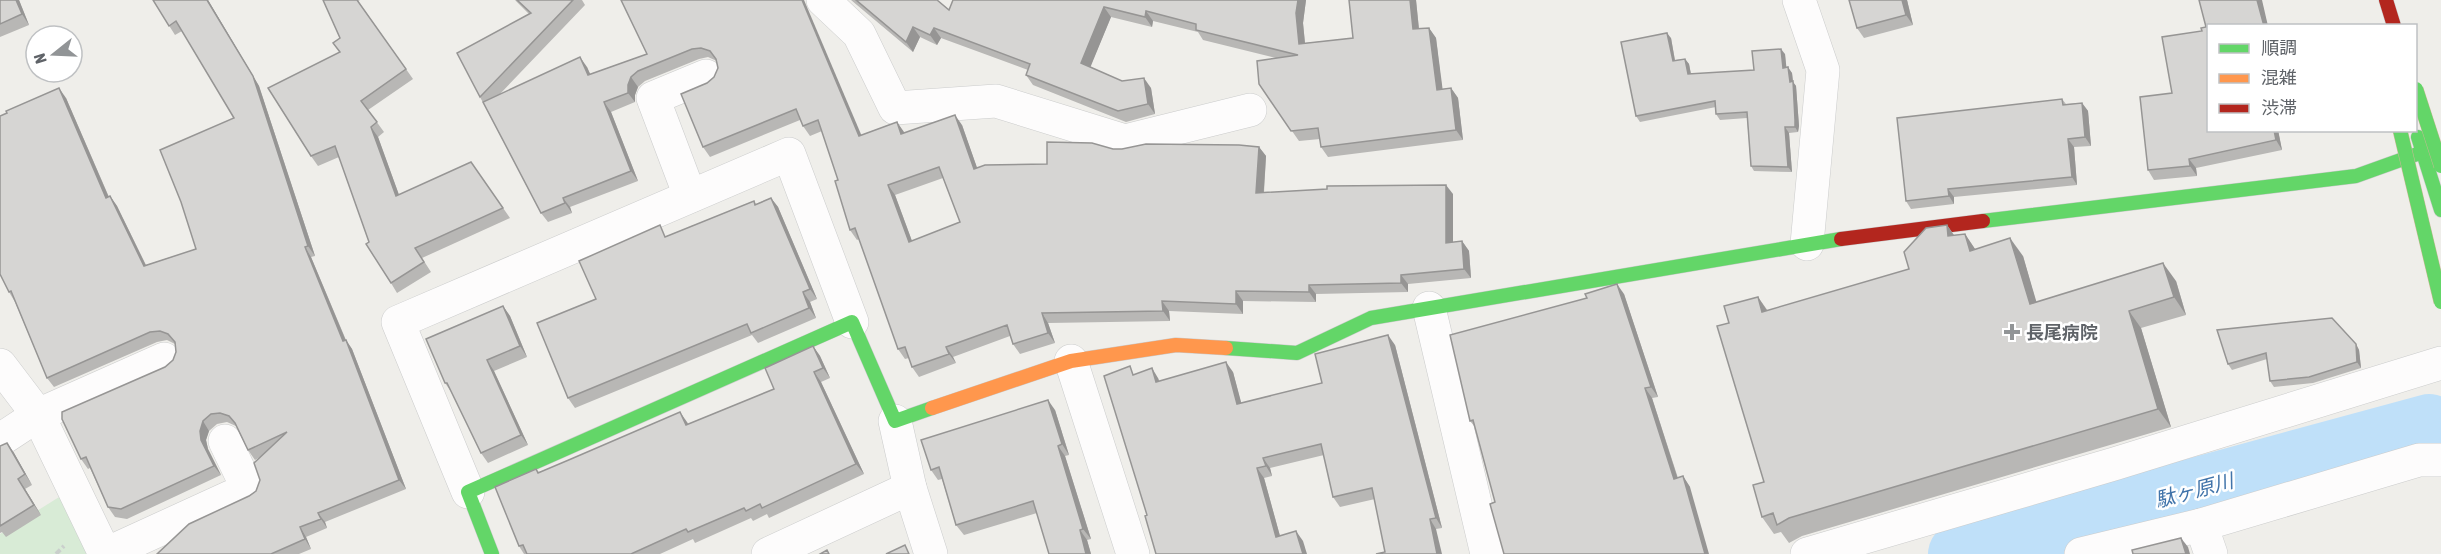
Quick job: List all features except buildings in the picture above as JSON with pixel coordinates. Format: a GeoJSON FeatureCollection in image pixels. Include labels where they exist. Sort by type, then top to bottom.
{"type":"FeatureCollection","features":[{"type":"Feature","properties":{"kind":"main road"},"geometry":{"type":"LineString","coordinates":[[2375,0],[2382,24]]}},
{"type":"Feature","properties":{"kind":"main road"},"geometry":{"type":"LineString","coordinates":[[2386,0],[2393,24]]}},
{"type":"Feature","properties":{"kind":"main road"},"geometry":{"type":"LineString","coordinates":[[2417,95],[2441,166]]}},
{"type":"Feature","properties":{"kind":"main road"},"geometry":{"type":"LineString","coordinates":[[2400,132],[2441,302]]}},
{"type":"Feature","properties":{"kind":"main road"},"geometry":{"type":"LineString","coordinates":[[2416,132],[2441,210]]}},
{"type":"Feature","properties":{"kind":"main road"},"geometry":{"type":"LineString","coordinates":[[492,554],[468,492],[852,322],[895,421],[1071,361],[1176,345],[1297,353],[1371,318],[1807,244],[2105,205],[2356,176],[2441,145]]}},
{"type":"Feature","properties":{"kind":"street"},"geometry":{"type":"LineString","coordinates":[[823,0],[859,34],[895,108],[996,101],[1125,141],[1250,110]]}},
{"type":"Feature","properties":{"kind":"street"},"geometry":{"type":"LineString","coordinates":[[1799,0],[1822,70],[1807,244]]}},
{"type":"Feature","properties":{"kind":"street"},"geometry":{"type":"LineString","coordinates":[[690,196],[653,98],[706,76]]}},
{"type":"Feature","properties":{"kind":"street"},"geometry":{"type":"LineString","coordinates":[[468,492],[398,322],[789,154],[852,322]]}},
{"type":"Feature","properties":{"kind":"street"},"geometry":{"type":"LineString","coordinates":[[1429,308],[1487,554]]}},
{"type":"Feature","properties":{"kind":"street"},"geometry":{"type":"LineString","coordinates":[[0,440],[38,415],[164,360]]}},
{"type":"Feature","properties":{"kind":"street"},"geometry":{"type":"LineString","coordinates":[[1071,361],[1133,554]]}},
{"type":"Feature","properties":{"kind":"street"},"geometry":{"type":"LineString","coordinates":[[1807,554],[2102,468],[2441,363]]}},
{"type":"Feature","properties":{"kind":"street"},"geometry":{"type":"LineString","coordinates":[[0,365],[38,415],[106,554],[249,489],[225,441]]}},
{"type":"Feature","properties":{"kind":"street"},"geometry":{"type":"LineString","coordinates":[[895,421],[910,488],[931,554]]}},
{"type":"Feature","properties":{"kind":"street"},"geometry":{"type":"LineString","coordinates":[[2081,554],[2206,540],[2419,460],[2441,459]]}},
{"type":"Feature","properties":{"kind":"street"},"geometry":{"type":"LineString","coordinates":[[768,554],[910,488]]}},
{"type":"Feature","properties":{"kind":"green space"},"geometry":{"type":"Polygon","coordinates":[[[64,494],[89,554],[0,554],[0,534],[64,494]]]}},
{"type":"Feature","properties":{"kind":"waterway","name":"駄ヶ原川"},"geometry":{"type":"LineString","coordinates":[[1960,554],[2429,426]]}},
{"type":"Feature","properties":{"kind":"traffic: fast"},"geometry":{"type":"LineString","coordinates":[[2417,92],[2441,166]]}},
{"type":"Feature","properties":{"kind":"traffic: fast"},"geometry":{"type":"LineString","coordinates":[[2400,132],[2441,302]]}},
{"type":"Feature","properties":{"kind":"traffic: fast"},"geometry":{"type":"LineString","coordinates":[[2418,137],[2441,210]]}},
{"type":"Feature","properties":{"kind":"traffic: fast"},"geometry":{"type":"LineString","coordinates":[[1983,221],[2356,176],[2434,148]]}},
{"type":"Feature","properties":{"kind":"traffic: fast"},"geometry":{"type":"LineString","coordinates":[[1226,348],[1297,353],[1371,318],[1841,239]]}},
{"type":"Feature","properties":{"kind":"traffic: fast"},"geometry":{"type":"LineString","coordinates":[[492,554],[468,492],[852,322],[895,421],[932,408]]}},
{"type":"Feature","properties":{"kind":"traffic: slow"},"geometry":{"type":"LineString","coordinates":[[932,408],[1071,361],[1176,345],[1226,348]]}},
{"type":"Feature","properties":{"kind":"traffic: jam"},"geometry":{"type":"LineString","coordinates":[[2386,0],[2393,24]]}},
{"type":"Feature","properties":{"kind":"traffic: jam"},"geometry":{"type":"LineString","coordinates":[[1841,239],[1983,221]]}},
{"type":"Feature","properties":{"kind":"place","name":"長尾病院"},"geometry":{"type":"Point","coordinates":[2012,332]}}]}
